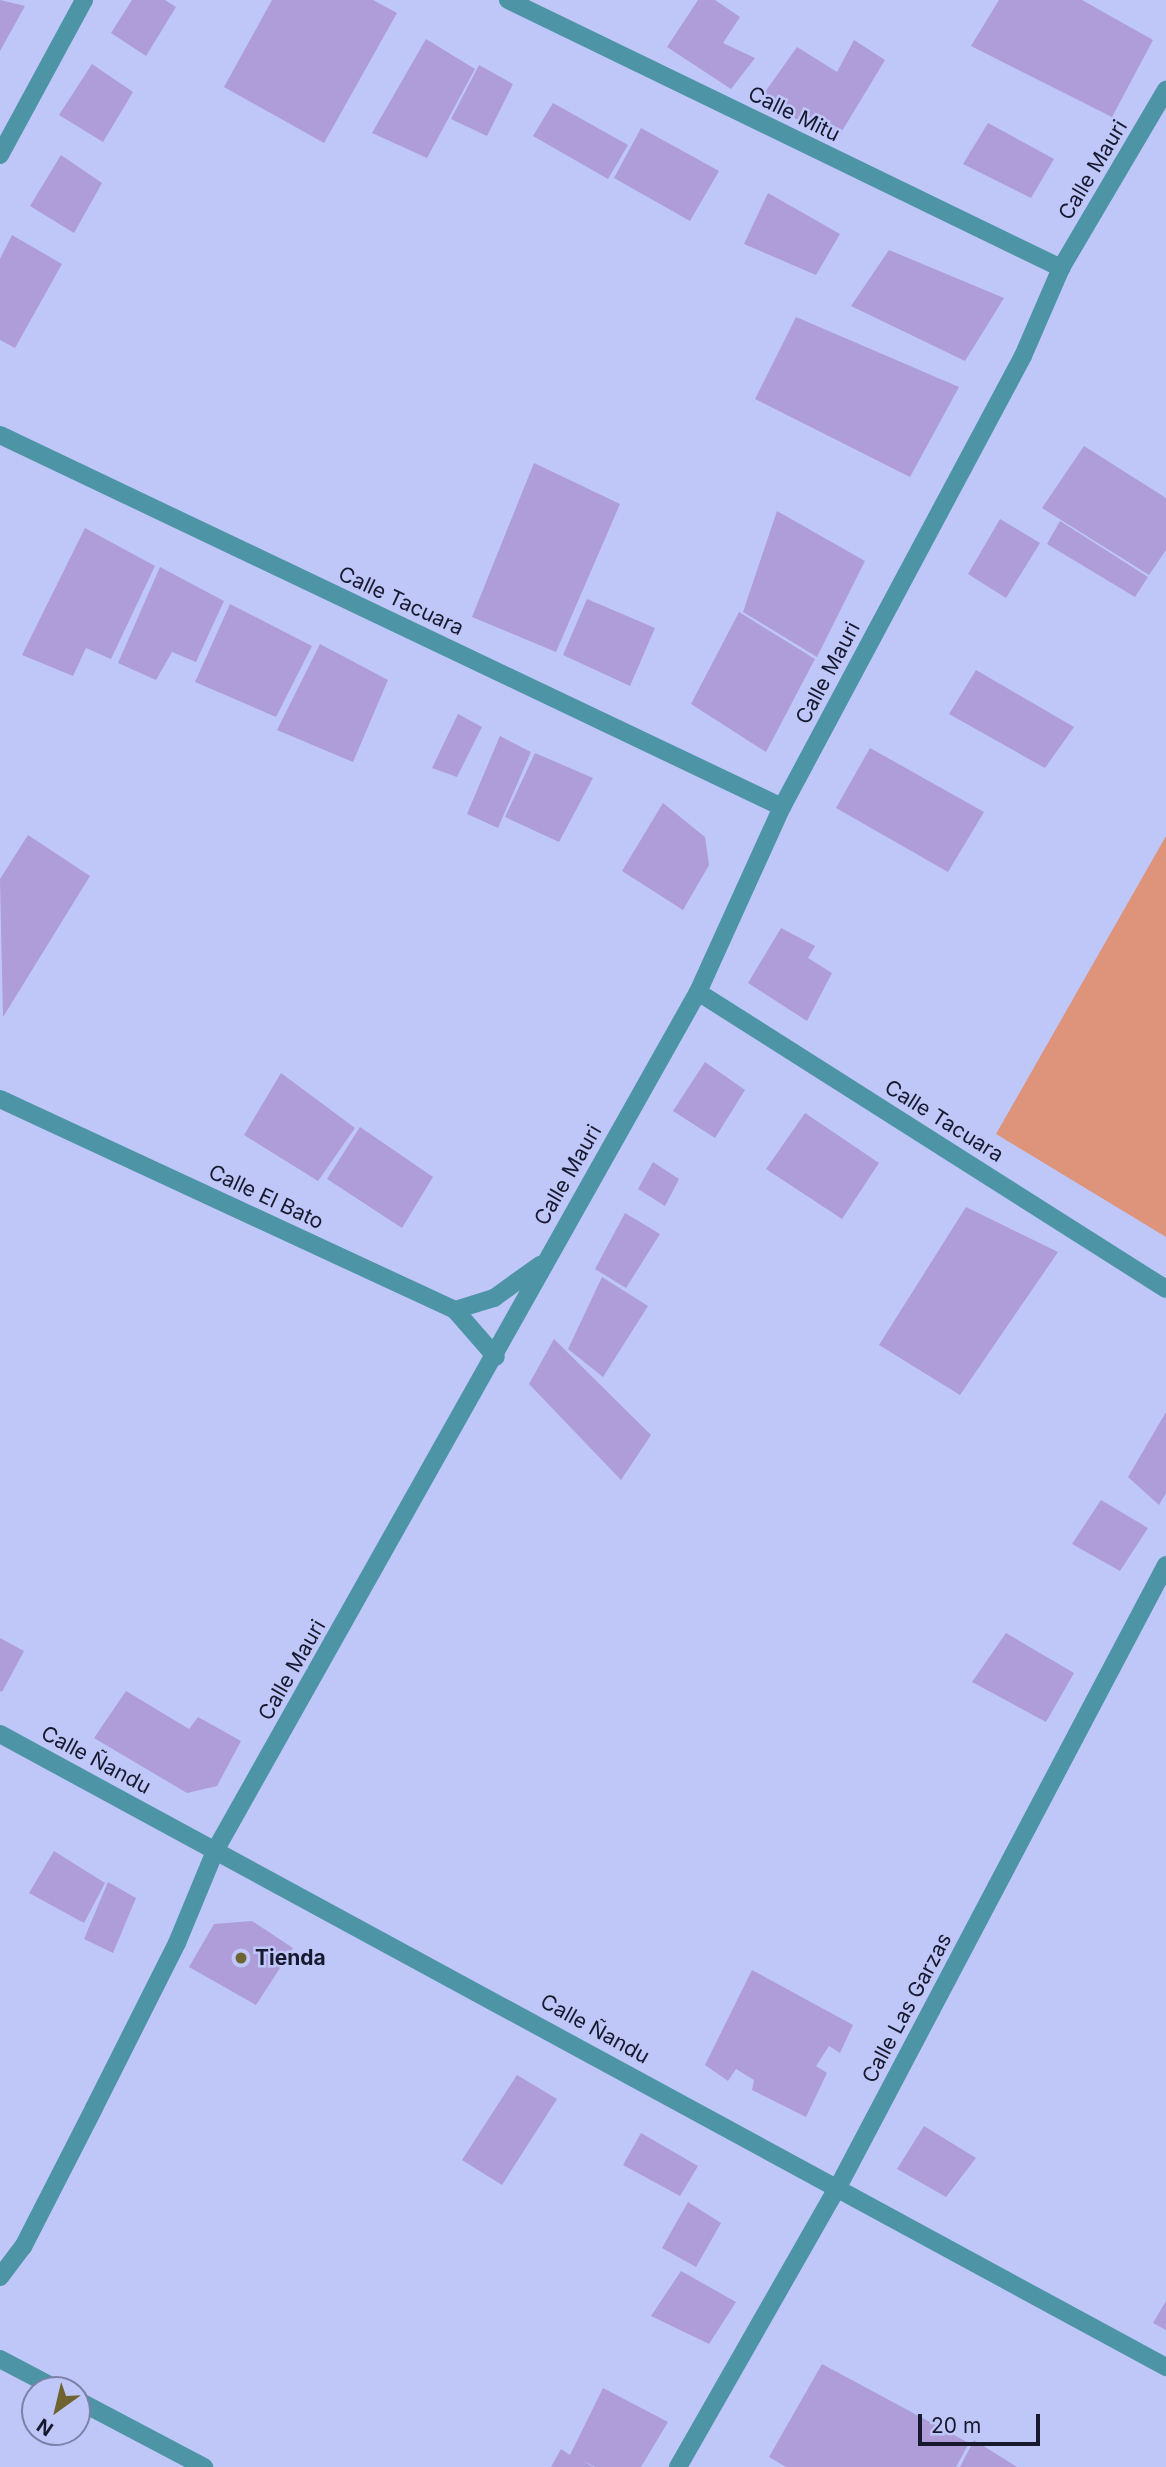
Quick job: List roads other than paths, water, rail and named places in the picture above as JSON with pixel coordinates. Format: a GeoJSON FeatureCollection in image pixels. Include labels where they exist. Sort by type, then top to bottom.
{"type":"FeatureCollection","features":[{"type":"Feature","properties":{"kind":"street"},"geometry":{"type":"LineString","coordinates":[[0,155],[84,0]]}},
{"type":"Feature","properties":{"kind":"street","name":"Calle Mitu"},"geometry":{"type":"LineString","coordinates":[[508,0],[1061,268]]}},
{"type":"Feature","properties":{"kind":"street","name":"Calle Mauri"},"geometry":{"type":"LineString","coordinates":[[0,2277],[23,2247],[106,2085],[177,1943],[216,1849],[496,1357],[543,1263],[698,992],[782,807],[1023,356],[1061,268],[1166,90]]}},
{"type":"Feature","properties":{"kind":"street","name":"Calle Tacuara"},"geometry":{"type":"LineString","coordinates":[[0,435],[782,807]]}},
{"type":"Feature","properties":{"kind":"street","name":"Calle Tacuara"},"geometry":{"type":"LineString","coordinates":[[698,992],[1166,1289]]}},
{"type":"Feature","properties":{"kind":"street","name":"Calle El Bato"},"geometry":{"type":"LineString","coordinates":[[0,1098],[455,1310],[496,1357]]}},
{"type":"Feature","properties":{"kind":"street"},"geometry":{"type":"LineString","coordinates":[[455,1310],[494,1298],[543,1263]]}},
{"type":"Feature","properties":{"kind":"street","name":"Calle Las Garzas"},"geometry":{"type":"LineString","coordinates":[[678,2467],[838,2187],[1166,1565]]}},
{"type":"Feature","properties":{"kind":"street","name":"Calle Ñandu"},"geometry":{"type":"LineString","coordinates":[[0,1734],[1166,2367]]}},
{"type":"Feature","properties":{"kind":"street"},"geometry":{"type":"LineString","coordinates":[[0,2359],[32,2376]]}},
{"type":"Feature","properties":{"kind":"street"},"geometry":{"type":"LineString","coordinates":[[91,2407],[204,2467]]}},
{"type":"Feature","properties":{"kind":"place","name":"Tienda"},"geometry":{"type":"Point","coordinates":[241,1958]}}]}
